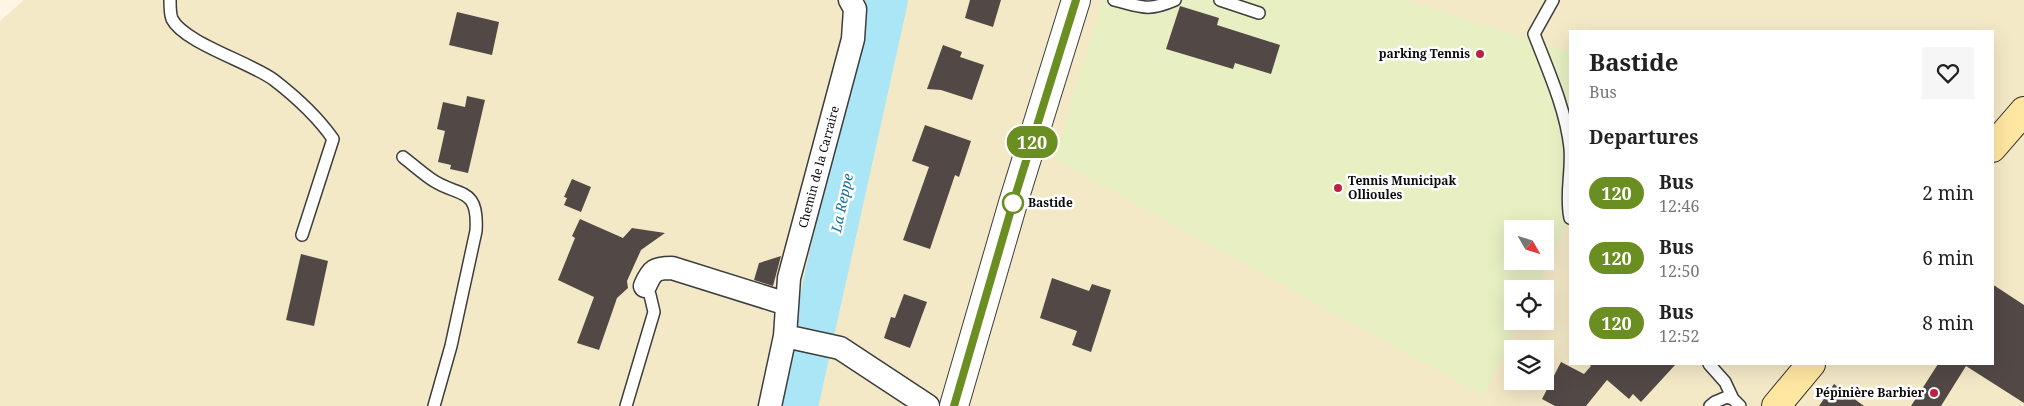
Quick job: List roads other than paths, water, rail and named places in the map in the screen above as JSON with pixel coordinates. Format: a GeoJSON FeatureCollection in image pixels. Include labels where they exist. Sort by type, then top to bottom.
{"type":"FeatureCollection","features":[{"type":"Feature","properties":{"kind":"main road"},"geometry":{"type":"LineString","coordinates":[[1994,127],[2024,92]]}},
{"type":"Feature","properties":{"kind":"main road"},"geometry":{"type":"LineString","coordinates":[[1994,146],[2024,111]]}},
{"type":"Feature","properties":{"kind":"main road"},"geometry":{"type":"LineString","coordinates":[[1761,406],[1794,365]]}},
{"type":"Feature","properties":{"kind":"main road"},"geometry":{"type":"LineString","coordinates":[[1776,406],[1810,365]]}},
{"type":"Feature","properties":{"kind":"street","name":"Chemin de la Carraire"},"geometry":{"type":"LineString","coordinates":[[770,406],[785,336],[789,278],[853,39],[855,9],[850,0]]}},
{"type":"Feature","properties":{"kind":"street"},"geometry":{"type":"LineString","coordinates":[[954,406],[1013,203],[1076,0]]}},
{"type":"Feature","properties":{"kind":"street"},"geometry":{"type":"LineString","coordinates":[[645,286],[651,273],[661,268],[672,268],[787,304]]}},
{"type":"Feature","properties":{"kind":"street"},"geometry":{"type":"LineString","coordinates":[[785,336],[840,348],[928,406]]}},
{"type":"Feature","properties":{"kind":"lane"},"geometry":{"type":"LineString","coordinates":[[170,0],[172,20],[184,31],[205,45],[272,78],[318,118],[333,139],[302,235]]}},
{"type":"Feature","properties":{"kind":"lane"},"geometry":{"type":"LineString","coordinates":[[1114,0],[1150,9],[1160,7],[1175,0]]}},
{"type":"Feature","properties":{"kind":"lane"},"geometry":{"type":"LineString","coordinates":[[1220,0],[1259,13]]}},
{"type":"Feature","properties":{"kind":"lane"},"geometry":{"type":"LineString","coordinates":[[1554,0],[1534,34],[1566,125],[1569,144]]}},
{"type":"Feature","properties":{"kind":"lane"},"geometry":{"type":"LineString","coordinates":[[403,157],[432,180],[465,194],[474,204],[477,216],[476,231],[451,346],[434,406]]}},
{"type":"Feature","properties":{"kind":"lane"},"geometry":{"type":"LineString","coordinates":[[1569,176],[1569,210]]}},
{"type":"Feature","properties":{"kind":"lane"},"geometry":{"type":"LineString","coordinates":[[626,406],[654,312],[650,295],[645,286]]}},
{"type":"Feature","properties":{"kind":"lane"},"geometry":{"type":"LineString","coordinates":[[1711,365],[1736,402]]}},
{"type":"Feature","properties":{"kind":"lane"},"geometry":{"type":"LineString","coordinates":[[1710,406],[1727,397],[1736,402]]}},
{"type":"Feature","properties":{"kind":"waterway","name":"La Reppe"},"geometry":{"type":"LineString","coordinates":[[797,406],[887,0]]}},
{"type":"Feature","properties":{"kind":"place","name":"parking Tennis"},"geometry":{"type":"Point","coordinates":[1480,54]}},
{"type":"Feature","properties":{"kind":"place","name":"Tennis Municipak Ollioules"},"geometry":{"type":"Point","coordinates":[1338,188]}},
{"type":"Feature","properties":{"kind":"place","name":"Bastide"},"geometry":{"type":"Point","coordinates":[1013,203]}},
{"type":"Feature","properties":{"kind":"place","name":"Pépinière Barbier"},"geometry":{"type":"Point","coordinates":[1934,393]}}]}
